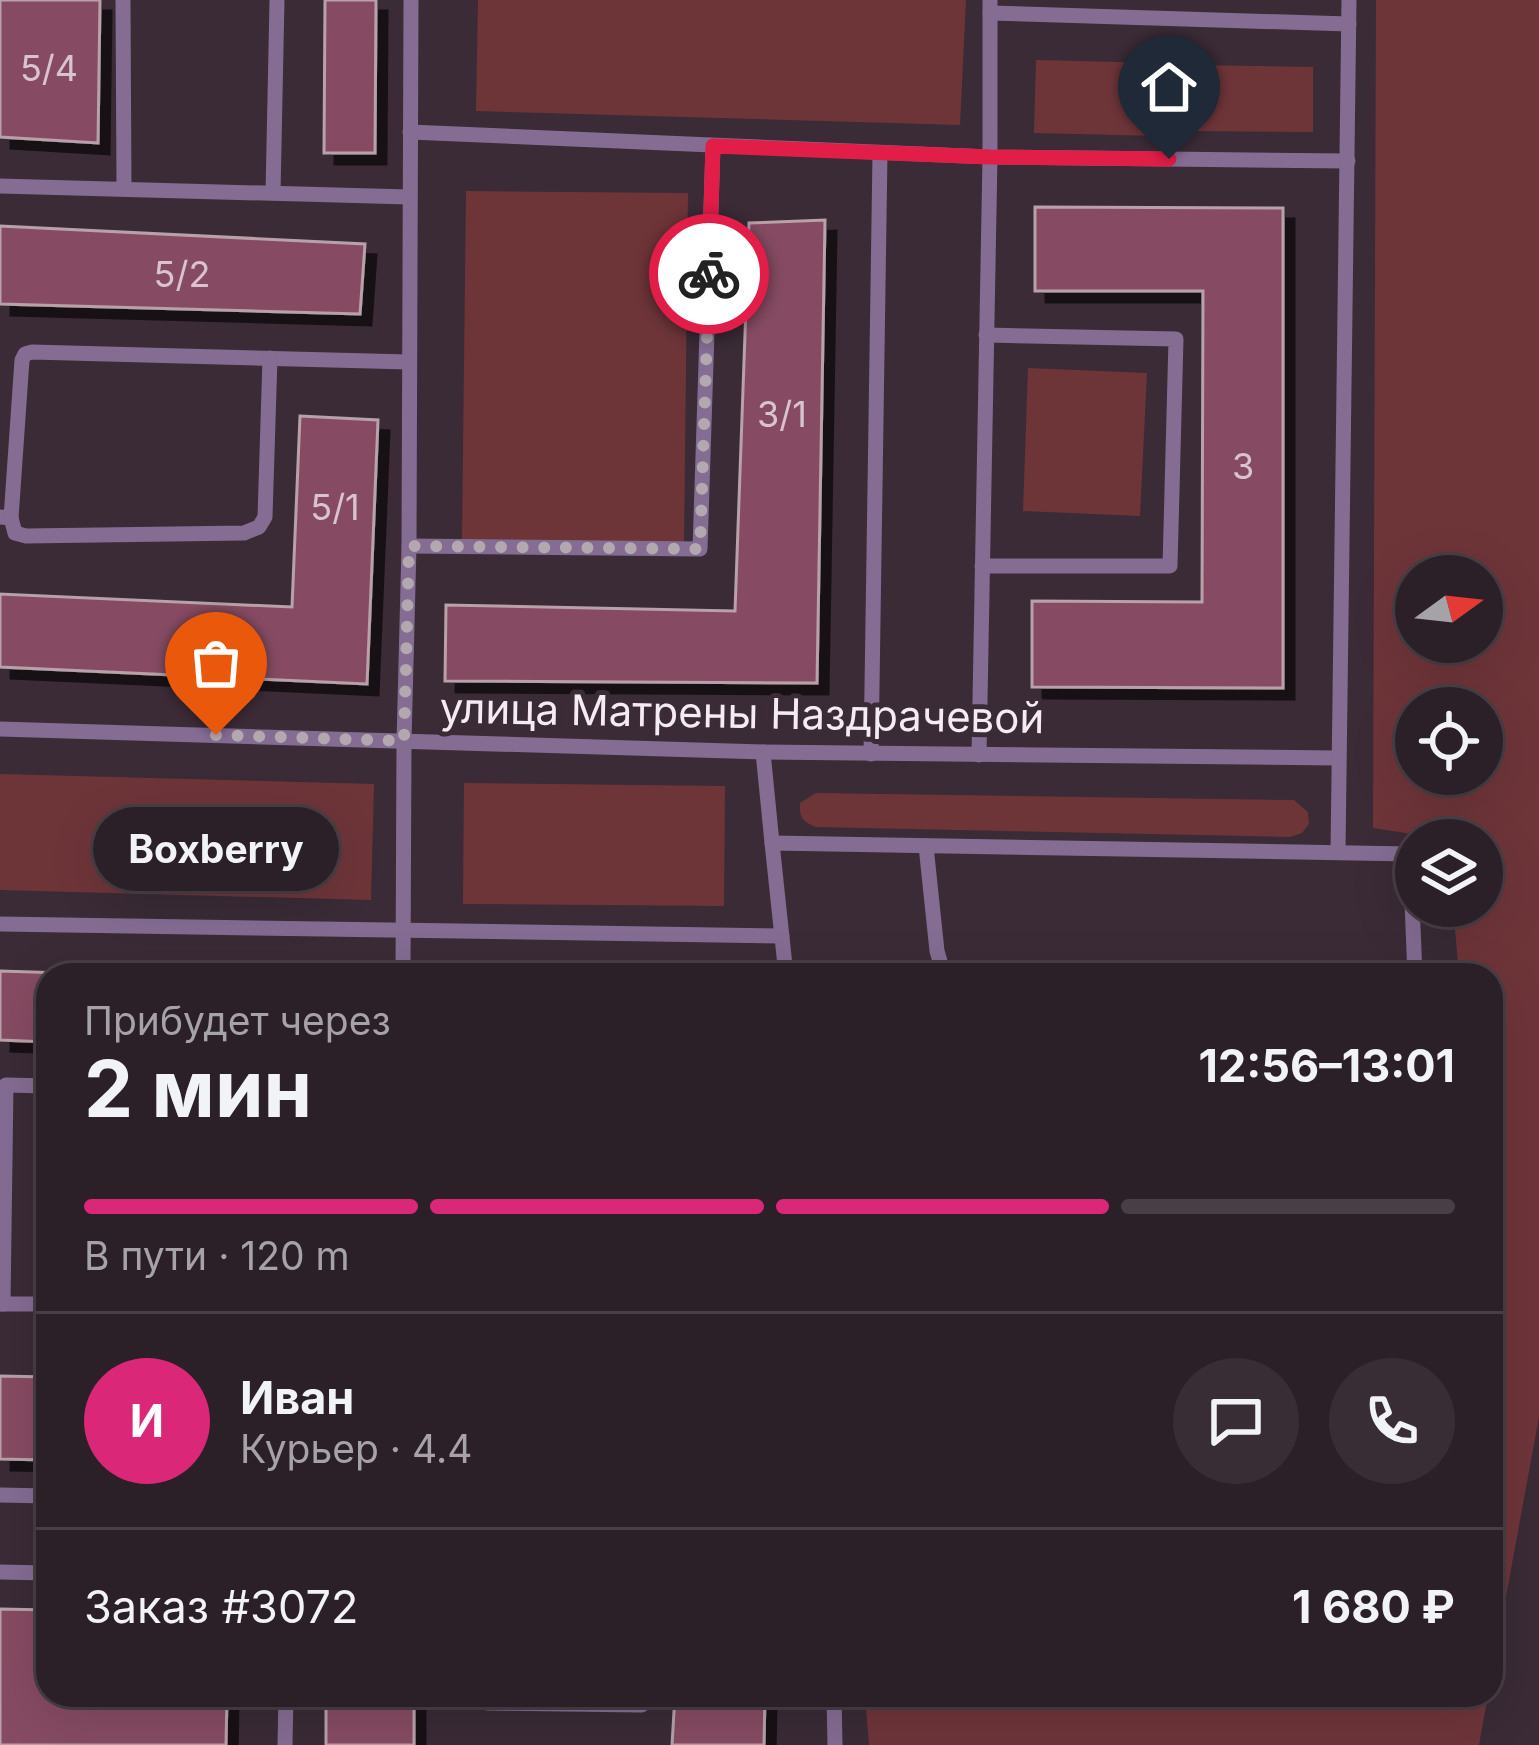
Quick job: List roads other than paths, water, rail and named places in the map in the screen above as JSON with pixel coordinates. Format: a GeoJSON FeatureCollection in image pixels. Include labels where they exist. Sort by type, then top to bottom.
{"type":"FeatureCollection","features":[{"type":"Feature","properties":{"kind":"lane"},"geometry":{"type":"LineString","coordinates":[[123,0],[124,189]]}},
{"type":"Feature","properties":{"kind":"lane"},"geometry":{"type":"LineString","coordinates":[[273,193],[277,0]]}},
{"type":"Feature","properties":{"kind":"lane"},"geometry":{"type":"LineString","coordinates":[[403,963],[410,0]]}},
{"type":"Feature","properties":{"kind":"lane"},"geometry":{"type":"LineString","coordinates":[[1338,852],[1349,0]]}},
{"type":"Feature","properties":{"kind":"lane"},"geometry":{"type":"LineString","coordinates":[[979,755],[990,7],[1349,24]]}},
{"type":"Feature","properties":{"kind":"lane"},"geometry":{"type":"LineString","coordinates":[[410,132],[990,157],[1348,160]]}},
{"type":"Feature","properties":{"kind":"lane"},"geometry":{"type":"LineString","coordinates":[[409,546],[700,549],[713,146]]}},
{"type":"Feature","properties":{"kind":"lane"},"geometry":{"type":"LineString","coordinates":[[871,754],[880,153]]}},
{"type":"Feature","properties":{"kind":"lane"},"geometry":{"type":"LineString","coordinates":[[0,186],[409,197]]}},
{"type":"Feature","properties":{"kind":"lane"},"geometry":{"type":"LineString","coordinates":[[982,566],[1171,566],[1177,339],[986,335]]}},
{"type":"Feature","properties":{"kind":"lane"},"geometry":{"type":"LineString","coordinates":[[269,358],[265,517],[259,527],[244,533],[26,536],[15,532],[6,518],[25,354],[32,352],[269,358],[409,362]]}},
{"type":"Feature","properties":{"kind":"lane","name":"улица Матрены Наздрачевой"},"geometry":{"type":"LineString","coordinates":[[0,729],[763,752],[1338,758]]}},
{"type":"Feature","properties":{"kind":"lane"},"geometry":{"type":"LineString","coordinates":[[763,752],[784,963]]}},
{"type":"Feature","properties":{"kind":"lane"},"geometry":{"type":"LineString","coordinates":[[772,843],[1410,854],[1415,963]]}},
{"type":"Feature","properties":{"kind":"lane"},"geometry":{"type":"LineString","coordinates":[[926,846],[940,963]]}},
{"type":"Feature","properties":{"kind":"lane"},"geometry":{"type":"LineString","coordinates":[[0,924],[782,936]]}},
{"type":"Feature","properties":{"kind":"lane"},"geometry":{"type":"LineString","coordinates":[[36,1086],[6,1085],[1,1304],[36,1304]]}},
{"type":"Feature","properties":{"kind":"lane"},"geometry":{"type":"LineString","coordinates":[[0,1495],[36,1496]]}},
{"type":"Feature","properties":{"kind":"lane"},"geometry":{"type":"LineString","coordinates":[[0,1572],[36,1574]]}},
{"type":"Feature","properties":{"kind":"lane"},"geometry":{"type":"LineString","coordinates":[[286,1707],[286,1745]]}},
{"type":"Feature","properties":{"kind":"lane"},"geometry":{"type":"LineString","coordinates":[[834,1707],[836,1745]]}},
{"type":"Feature","properties":{"kind":"place","name":"Boxberry"},"geometry":{"type":"Point","coordinates":[216,735]}}]}
